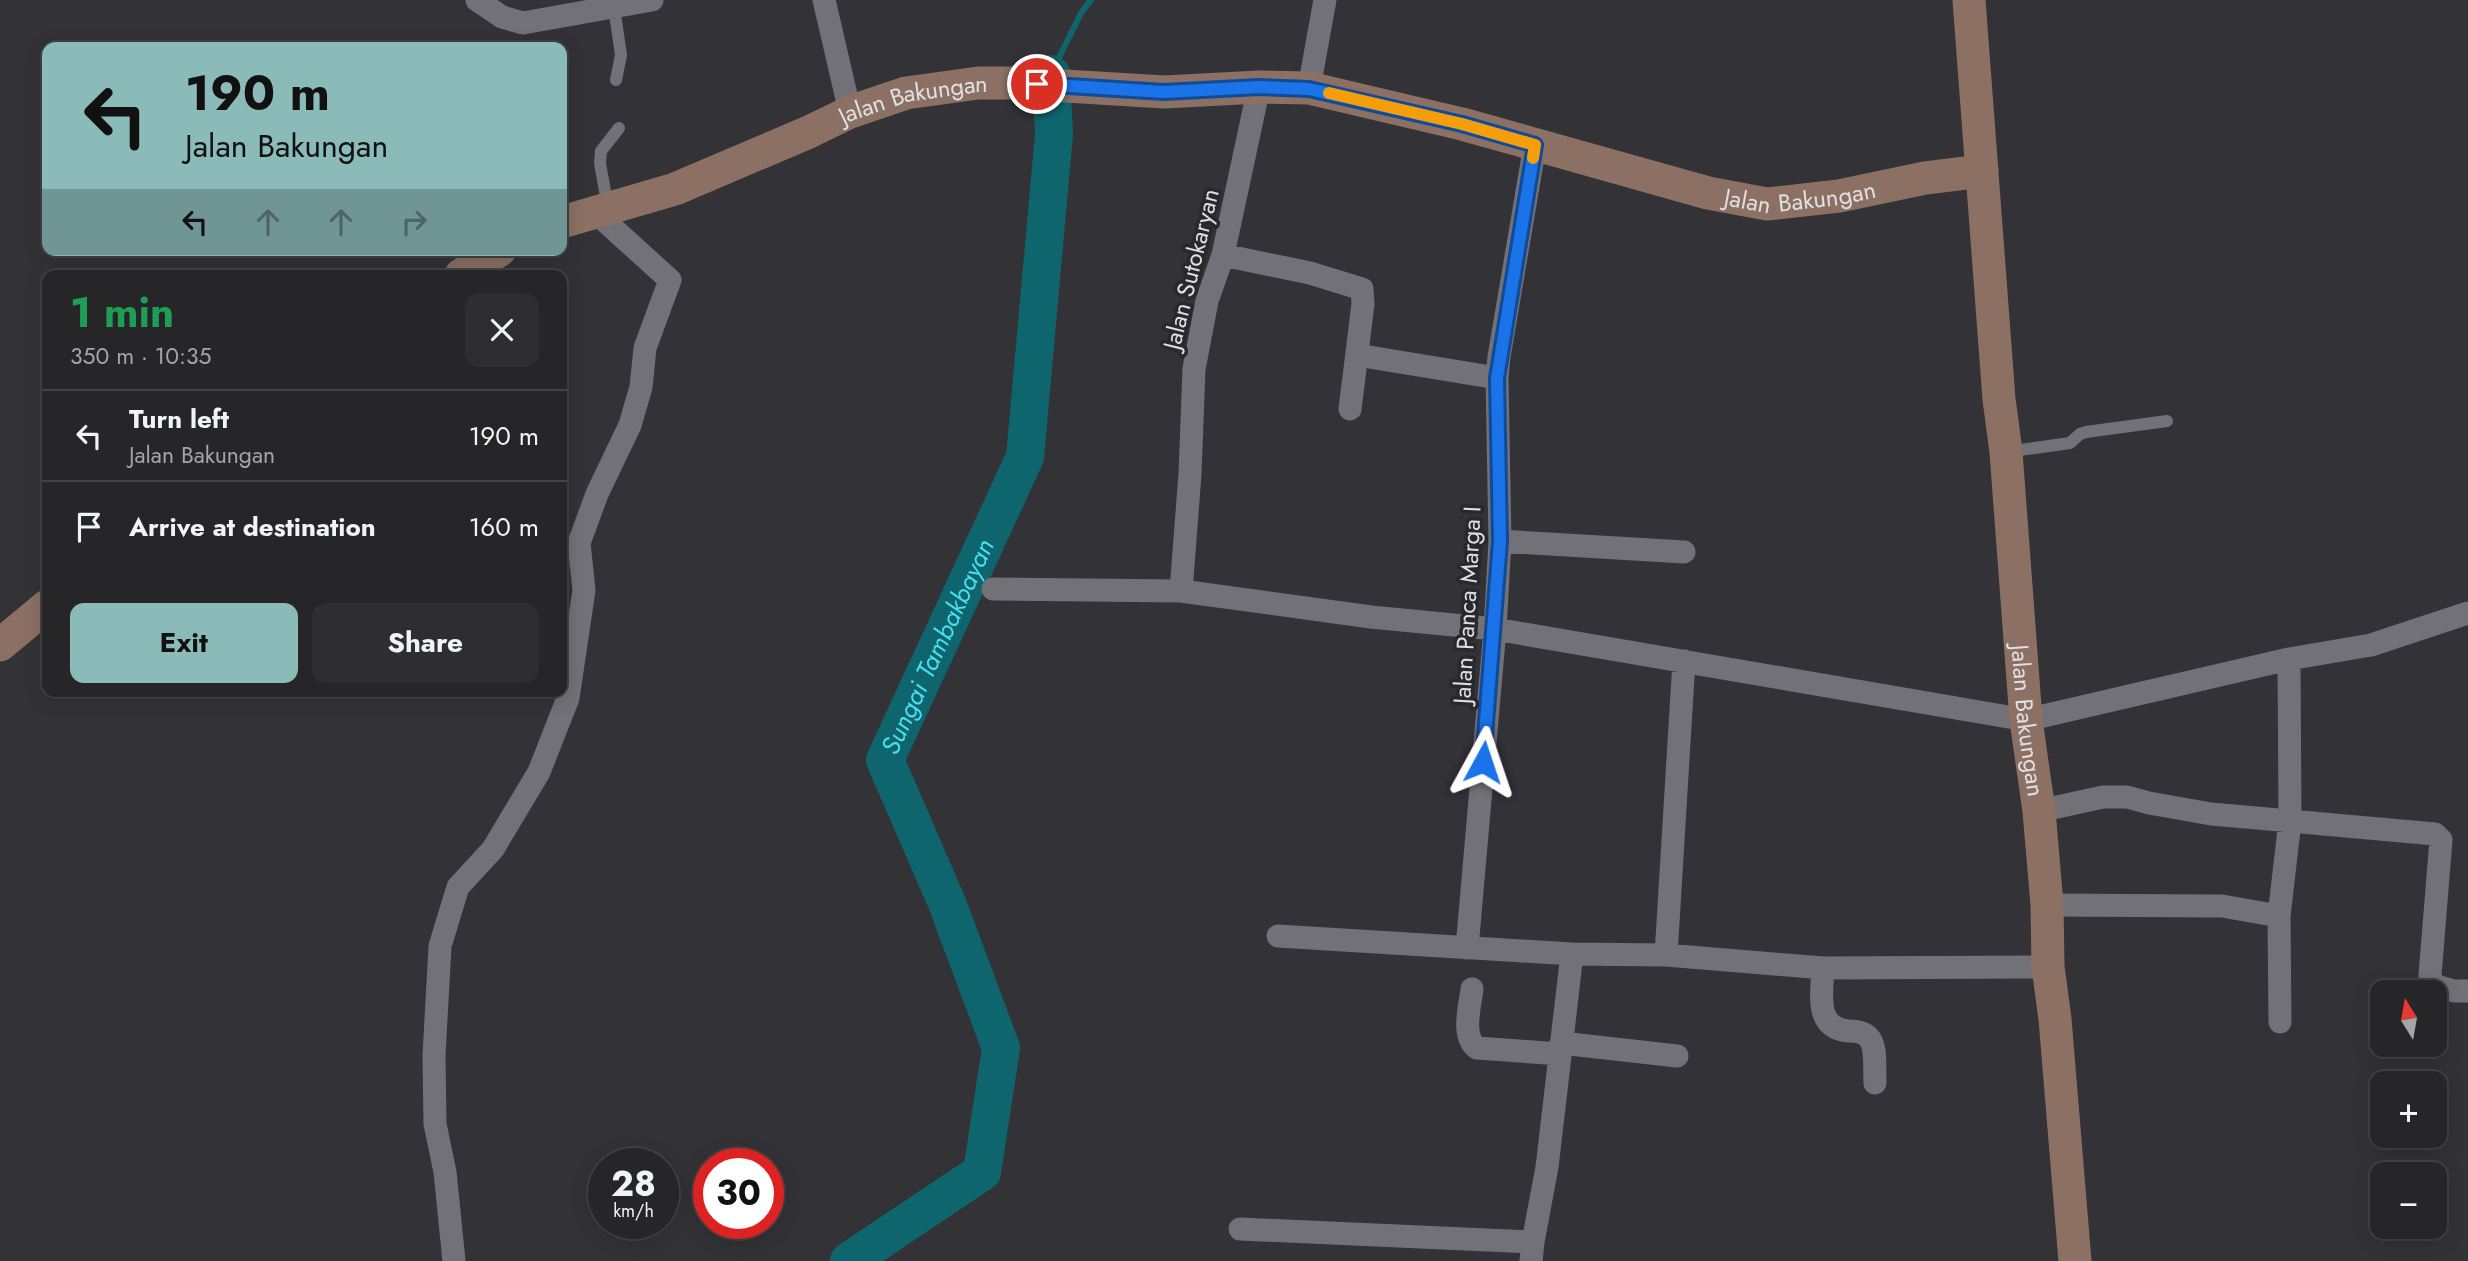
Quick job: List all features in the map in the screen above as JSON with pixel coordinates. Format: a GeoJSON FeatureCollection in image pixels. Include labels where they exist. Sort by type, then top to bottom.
{"type":"FeatureCollection","features":[{"type":"Feature","properties":{"kind":"main road"},"geometry":{"type":"LineString","coordinates":[[1969,0],[1982,171]]}},
{"type":"Feature","properties":{"kind":"main road","name":"Jalan Bakungan"},"geometry":{"type":"LineString","coordinates":[[567,220],[675,189],[850,112],[906,93],[978,83],[1164,92],[1259,87],[1309,89],[1462,124],[1708,193],[1767,204],[1839,196],[1925,178],[1982,171],[2025,720],[2039,811],[2048,905],[2048,967],[2055,1019],[2075,1261]]}},
{"type":"Feature","properties":{"kind":"main road"},"geometry":{"type":"LineString","coordinates":[[469,270],[491,256]]}},
{"type":"Feature","properties":{"kind":"main road"},"geometry":{"type":"LineString","coordinates":[[0,645],[42,610]]}},
{"type":"Feature","properties":{"kind":"street"},"geometry":{"type":"LineString","coordinates":[[477,0],[502,18],[523,23],[652,0]]}},
{"type":"Feature","properties":{"kind":"street"},"geometry":{"type":"LineString","coordinates":[[824,0],[850,112]]}},
{"type":"Feature","properties":{"kind":"street"},"geometry":{"type":"LineString","coordinates":[[1309,89],[1325,0]]}},
{"type":"Feature","properties":{"kind":"street","name":"Jalan Sutokaryan"},"geometry":{"type":"LineString","coordinates":[[1181,592],[1191,474],[1194,369],[1207,301],[1223,255],[1259,87]]}},
{"type":"Feature","properties":{"kind":"street","name":"Jalan Panca Marga I"},"geometry":{"type":"LineString","coordinates":[[1467,948],[1495,629],[1500,541],[1497,378],[1535,145]]}},
{"type":"Feature","properties":{"kind":"street"},"geometry":{"type":"LineString","coordinates":[[454,1261],[445,1172],[435,1124],[434,1056],[440,946],[458,887],[493,849],[539,772],[568,698],[584,590],[579,543],[597,494],[630,425],[641,387],[645,348],[670,281],[601,210]]}},
{"type":"Feature","properties":{"kind":"street"},"geometry":{"type":"LineString","coordinates":[[1223,255],[1310,273],[1363,289],[1350,409]]}},
{"type":"Feature","properties":{"kind":"street"},"geometry":{"type":"LineString","coordinates":[[1357,355],[1497,378]]}},
{"type":"Feature","properties":{"kind":"street"},"geometry":{"type":"LineString","coordinates":[[1500,541],[1684,552]]}},
{"type":"Feature","properties":{"kind":"street"},"geometry":{"type":"LineString","coordinates":[[993,589],[1181,592],[1371,617],[1495,629],[2025,720],[2289,659],[2371,645],[2468,613]]}},
{"type":"Feature","properties":{"kind":"street"},"geometry":{"type":"LineString","coordinates":[[2280,1022],[2279,916],[2290,821],[2289,659]]}},
{"type":"Feature","properties":{"kind":"street"},"geometry":{"type":"LineString","coordinates":[[1666,955],[1684,661]]}},
{"type":"Feature","properties":{"kind":"street"},"geometry":{"type":"LineString","coordinates":[[2039,811],[2103,797],[2127,797],[2211,814],[2435,834],[2441,840],[2430,975],[2433,985],[2454,991],[2468,991]]}},
{"type":"Feature","properties":{"kind":"street"},"geometry":{"type":"LineString","coordinates":[[2048,905],[2222,906],[2279,916]]}},
{"type":"Feature","properties":{"kind":"street"},"geometry":{"type":"LineString","coordinates":[[1278,936],[1572,954],[1666,955],[1823,968],[2048,967]]}},
{"type":"Feature","properties":{"kind":"street"},"geometry":{"type":"LineString","coordinates":[[1240,1229],[1532,1251],[1547,1167],[1572,954]]}},
{"type":"Feature","properties":{"kind":"street"},"geometry":{"type":"LineString","coordinates":[[1823,968],[1822,1008],[1827,1022],[1835,1028],[1862,1033],[1869,1038],[1874,1050],[1875,1083]]}},
{"type":"Feature","properties":{"kind":"street"},"geometry":{"type":"LineString","coordinates":[[1472,989],[1468,1031],[1472,1045],[1477,1048],[1560,1048],[1677,1056]]}},
{"type":"Feature","properties":{"kind":"lane"},"geometry":{"type":"LineString","coordinates":[[614,7],[621,55],[616,80]]}},
{"type":"Feature","properties":{"kind":"lane"},"geometry":{"type":"LineString","coordinates":[[601,210],[601,151],[619,128]]}},
{"type":"Feature","properties":{"kind":"lane"},"geometry":{"type":"LineString","coordinates":[[2006,452],[2063,444],[2074,441],[2086,432],[2167,421]]}},
{"type":"Feature","properties":{"kind":"waterway"},"geometry":{"type":"LineString","coordinates":[[1051,74],[1081,13],[1091,0]]}},
{"type":"Feature","properties":{"kind":"waterway","name":"Sungai Tambakbayan"},"geometry":{"type":"LineString","coordinates":[[849,1261],[982,1172],[1001,1048],[947,903],[885,760],[1025,457],[1054,134],[1051,74]]}},
{"type":"Feature","properties":{"kind":"slow traffic"},"geometry":{"type":"LineString","coordinates":[[1329,93],[1462,124],[1535,145],[1533,158]]}},
{"type":"Feature","properties":{"kind":"route"},"geometry":{"type":"LineString","coordinates":[[1037,84],[1164,92],[1259,87],[1309,89],[1462,124],[1535,145],[1497,378],[1500,541],[1483,762]]}}]}
